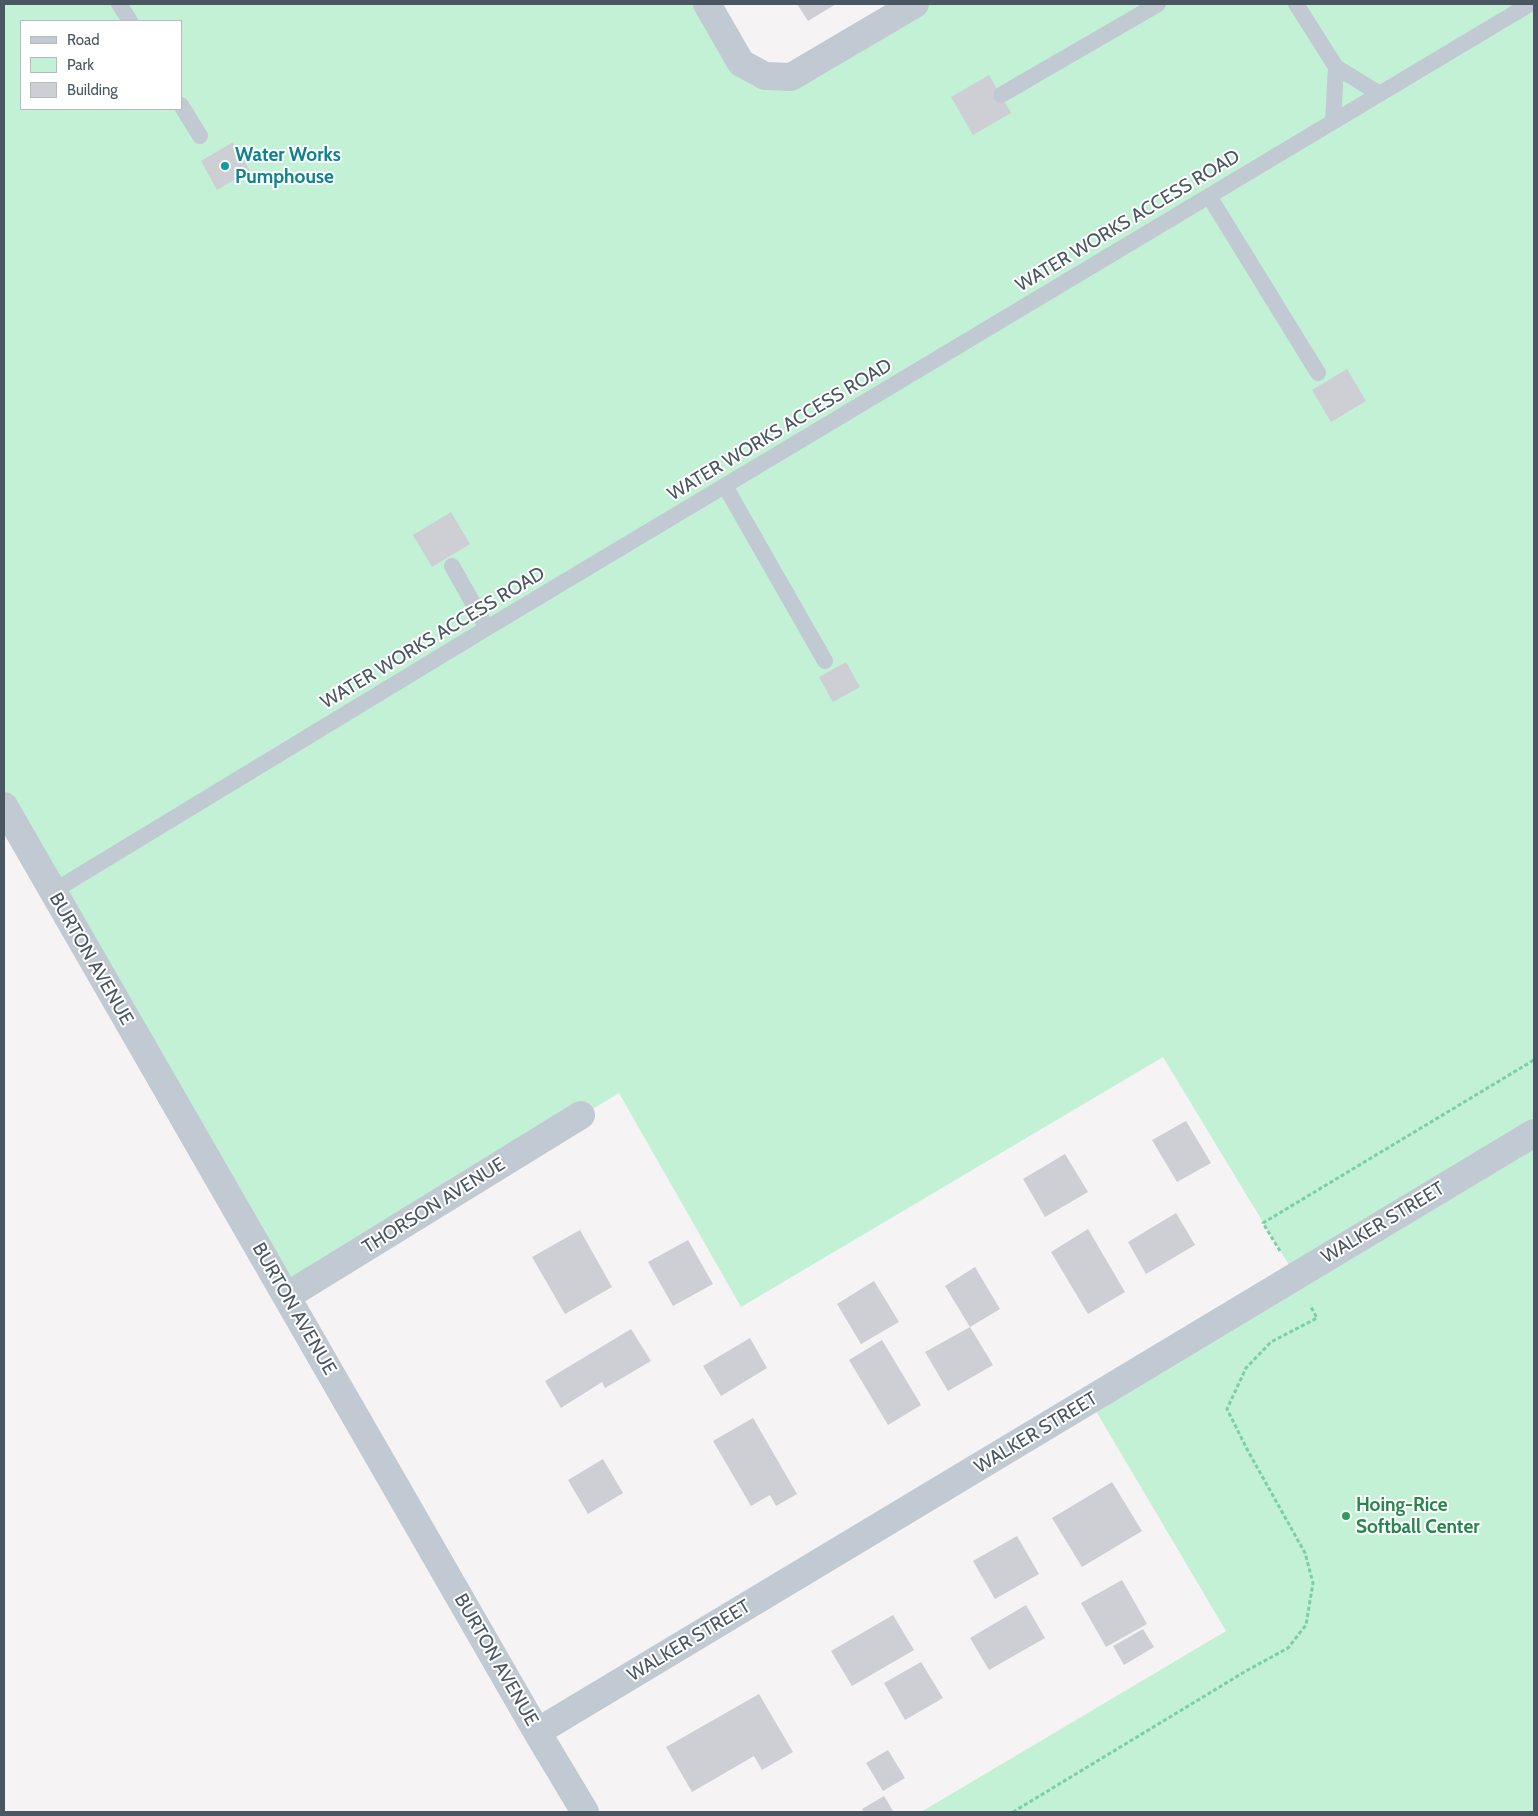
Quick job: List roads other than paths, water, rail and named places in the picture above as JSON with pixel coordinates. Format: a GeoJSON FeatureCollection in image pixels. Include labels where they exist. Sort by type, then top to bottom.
{"type":"FeatureCollection","features":[{"type":"Feature","properties":{"kind":"street"},"geometry":{"type":"LineString","coordinates":[[706,4],[741,63],[765,76],[791,78],[915,4]]}},
{"type":"Feature","properties":{"kind":"street","name":"BURTON AVENUE"},"geometry":{"type":"LineString","coordinates":[[4,806],[537,1732],[585,1812]]}},
{"type":"Feature","properties":{"kind":"street","name":"THORSON AVENUE"},"geometry":{"type":"LineString","coordinates":[[287,1296],[581,1116]]}},
{"type":"Feature","properties":{"kind":"street","name":"WALKER STREET"},"geometry":{"type":"LineString","coordinates":[[537,1732],[1534,1133]]}},
{"type":"Feature","properties":{"kind":"lane"},"geometry":{"type":"LineString","coordinates":[[119,4],[129,20]]}},
{"type":"Feature","properties":{"kind":"lane"},"geometry":{"type":"LineString","coordinates":[[1001,95],[1158,4]]}},
{"type":"Feature","properties":{"kind":"lane"},"geometry":{"type":"LineString","coordinates":[[1296,4],[1336,67],[1380,94]]}},
{"type":"Feature","properties":{"kind":"lane","name":"WATER WORKS ACCESS ROAD"},"geometry":{"type":"LineString","coordinates":[[52,892],[487,628],[1530,4]]}},
{"type":"Feature","properties":{"kind":"lane"},"geometry":{"type":"LineString","coordinates":[[1334,122],[1336,67]]}},
{"type":"Feature","properties":{"kind":"lane"},"geometry":{"type":"LineString","coordinates":[[182,107],[200,136]]}},
{"type":"Feature","properties":{"kind":"lane"},"geometry":{"type":"LineString","coordinates":[[1209,196],[1318,373]]}},
{"type":"Feature","properties":{"kind":"lane"},"geometry":{"type":"LineString","coordinates":[[725,486],[826,661]]}},
{"type":"Feature","properties":{"kind":"lane"},"geometry":{"type":"LineString","coordinates":[[452,566],[487,628]]}},
{"type":"Feature","properties":{"kind":"place","name":"Water Works Pumphouse"},"geometry":{"type":"Point","coordinates":[225,166]}},
{"type":"Feature","properties":{"kind":"place","name":"Hoing-Rice Softball Center"},"geometry":{"type":"Point","coordinates":[1346,1516]}}]}
